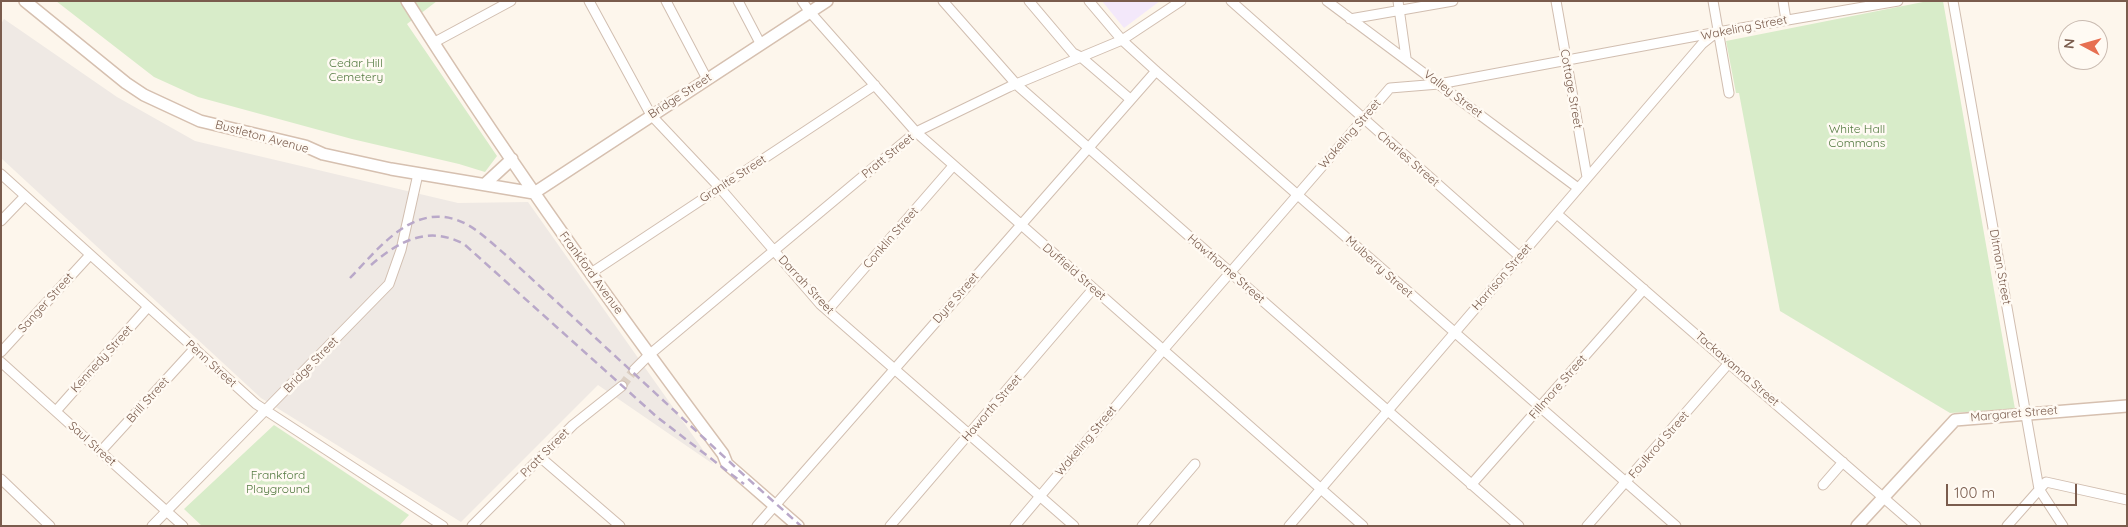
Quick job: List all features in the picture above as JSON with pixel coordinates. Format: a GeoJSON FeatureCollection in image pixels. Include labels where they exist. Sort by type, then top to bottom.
{"type":"FeatureCollection","features":[{"type":"Feature","properties":{"kind":"main road","name":"Bustleton Avenue"},"geometry":{"type":"LineString","coordinates":[[25,1],[126,83],[144,95],[200,121],[305,146],[323,154],[418,174],[534,193]]}},
{"type":"Feature","properties":{"kind":"main road","name":"Frankford Avenue"},"geometry":{"type":"LineString","coordinates":[[407,1],[534,193],[723,454],[727,464],[798,526]]}},
{"type":"Feature","properties":{"kind":"main road","name":"Bridge Street"},"geometry":{"type":"LineString","coordinates":[[534,193],[760,43],[827,1]]}},
{"type":"Feature","properties":{"kind":"main road"},"geometry":{"type":"LineString","coordinates":[[485,184],[512,159]]}},
{"type":"Feature","properties":{"kind":"main road","name":"Margaret Street"},"geometry":{"type":"LineString","coordinates":[[1858,526],[1955,420],[2127,406]]}},
{"type":"Feature","properties":{"kind":"street"},"geometry":{"type":"LineString","coordinates":[[433,43],[511,1]]}},
{"type":"Feature","properties":{"kind":"street","name":"Darrah Street"},"geometry":{"type":"LineString","coordinates":[[590,1],[651,115],[720,188],[820,304],[1074,526]]}},
{"type":"Feature","properties":{"kind":"street"},"geometry":{"type":"LineString","coordinates":[[666,1],[707,79]]}},
{"type":"Feature","properties":{"kind":"street"},"geometry":{"type":"LineString","coordinates":[[738,1],[760,43]]}},
{"type":"Feature","properties":{"kind":"street","name":"Duffield Street"},"geometry":{"type":"LineString","coordinates":[[802,1],[916,132],[1363,526]]}},
{"type":"Feature","properties":{"kind":"street","name":"Hawthorne Street"},"geometry":{"type":"LineString","coordinates":[[943,1],[1017,85],[1519,526]]}},
{"type":"Feature","properties":{"kind":"street"},"geometry":{"type":"LineString","coordinates":[[1029,1],[1074,53],[1130,99]]}},
{"type":"Feature","properties":{"kind":"street","name":"Mulberry Street"},"geometry":{"type":"LineString","coordinates":[[1089,1],[1122,40],[1156,71],[1453,333],[1676,526]]}},
{"type":"Feature","properties":{"kind":"street","name":"Pratt Street"},"geometry":{"type":"LineString","coordinates":[[634,370],[649,354],[916,132],[1009,87],[1122,40],[1181,1]]}},
{"type":"Feature","properties":{"kind":"street","name":"Charles Street"},"geometry":{"type":"LineString","coordinates":[[1231,1],[1362,119],[1519,256]]}},
{"type":"Feature","properties":{"kind":"street","name":"Valley Street"},"geometry":{"type":"LineString","coordinates":[[1327,1],[1578,188]]}},
{"type":"Feature","properties":{"kind":"street"},"geometry":{"type":"LineString","coordinates":[[1350,19],[1399,6],[1453,1]]}},
{"type":"Feature","properties":{"kind":"street","name":"Cottage Street"},"geometry":{"type":"LineString","coordinates":[[1556,1],[1587,177]]}},
{"type":"Feature","properties":{"kind":"street"},"geometry":{"type":"LineString","coordinates":[[1713,1],[1729,93]]}},
{"type":"Feature","properties":{"kind":"street"},"geometry":{"type":"LineString","coordinates":[[1783,1],[1786,20]]}},
{"type":"Feature","properties":{"kind":"street","name":"Wakeling Street"},"geometry":{"type":"LineString","coordinates":[[1015,526],[1164,349],[1390,88],[1439,84],[1701,37],[1718,32],[1898,1]]}},
{"type":"Feature","properties":{"kind":"street","name":"Ditman Street"},"geometry":{"type":"LineString","coordinates":[[1953,1],[2039,489],[2063,526]]}},
{"type":"Feature","properties":{"kind":"street"},"geometry":{"type":"LineString","coordinates":[[1399,6],[1406,58]]}},
{"type":"Feature","properties":{"kind":"street","name":"Harrison Street"},"geometry":{"type":"LineString","coordinates":[[1289,526],[1702,44],[1718,32]]}},
{"type":"Feature","properties":{"kind":"street","name":"Dyre Street"},"geometry":{"type":"LineString","coordinates":[[757,526],[1156,71]]}},
{"type":"Feature","properties":{"kind":"street","name":"Granite Street"},"geometry":{"type":"LineString","coordinates":[[591,273],[875,85]]}},
{"type":"Feature","properties":{"kind":"street","name":"Conklin Street"},"geometry":{"type":"LineString","coordinates":[[828,310],[953,166]]}},
{"type":"Feature","properties":{"kind":"street","name":"Penn Street"},"geometry":{"type":"LineString","coordinates":[[1,174],[256,404],[443,526]]}},
{"type":"Feature","properties":{"kind":"street","name":"Bridge Street"},"geometry":{"type":"LineString","coordinates":[[152,526],[389,284],[401,250],[418,174]]}},
{"type":"Feature","properties":{"kind":"street"},"geometry":{"type":"LineString","coordinates":[[1,221],[25,196]]}},
{"type":"Feature","properties":{"kind":"street","name":"Tackawanna Street"},"geometry":{"type":"LineString","coordinates":[[1557,214],[1916,526]]}},
{"type":"Feature","properties":{"kind":"street","name":"Sanger Street"},"geometry":{"type":"LineString","coordinates":[[1,352],[90,254]]}},
{"type":"Feature","properties":{"kind":"street","name":"Haworth Street"},"geometry":{"type":"LineString","coordinates":[[890,526],[1093,289]]}},
{"type":"Feature","properties":{"kind":"street","name":"Fillmore Street"},"geometry":{"type":"LineString","coordinates":[[1472,485],[1644,289]]}},
{"type":"Feature","properties":{"kind":"street","name":"Kennedy Street"},"geometry":{"type":"LineString","coordinates":[[56,411],[148,307]]}},
{"type":"Feature","properties":{"kind":"street","name":"Brill Street"},"geometry":{"type":"LineString","coordinates":[[101,452],[195,348]]}},
{"type":"Feature","properties":{"kind":"street","name":"Saul Street"},"geometry":{"type":"LineString","coordinates":[[1,362],[183,526]]}},
{"type":"Feature","properties":{"kind":"street","name":"Foulkrod Street"},"geometry":{"type":"LineString","coordinates":[[1587,526],[1729,363]]}},
{"type":"Feature","properties":{"kind":"street","name":"Pratt Street"},"geometry":{"type":"LineString","coordinates":[[472,526],[573,425],[622,386]]}},
{"type":"Feature","properties":{"kind":"street"},"geometry":{"type":"LineString","coordinates":[[540,456],[620,526]]}},
{"type":"Feature","properties":{"kind":"street"},"geometry":{"type":"LineString","coordinates":[[1823,485],[1843,462]]}},
{"type":"Feature","properties":{"kind":"street"},"geometry":{"type":"LineString","coordinates":[[1142,526],[1195,464]]}},
{"type":"Feature","properties":{"kind":"street"},"geometry":{"type":"LineString","coordinates":[[1,479],[50,526]]}},
{"type":"Feature","properties":{"kind":"street"},"geometry":{"type":"LineString","coordinates":[[2007,526],[2046,482],[2127,500]]}},
{"type":"Feature","properties":{"kind":"shaded area"},"geometry":{"type":"Polygon","coordinates":[[[1102,1],[1160,1],[1124,28],[1102,1]]]}},
{"type":"Feature","properties":{"kind":"shaded area"},"geometry":{"type":"Polygon","coordinates":[[[4,19],[117,97],[195,141],[458,203],[528,202],[713,464],[598,385],[461,522],[261,398],[1,158],[1,24],[4,19]]]}},
{"type":"Feature","properties":{"kind":"green space","name":"Cedar Hill Cemetery"},"geometry":{"type":"Polygon","coordinates":[[[56,1],[437,1],[407,24],[497,156],[485,172],[459,164],[352,139],[198,97],[154,77],[56,1]]]}},
{"type":"Feature","properties":{"kind":"green space","name":"White Hall Commons"},"geometry":{"type":"Polygon","coordinates":[[[1928,1],[1943,1],[2015,409],[1950,413],[1780,311],[1739,93],[1736,93],[1726,41],[1928,1]]]}},
{"type":"Feature","properties":{"kind":"green space","name":"Frankford Playground"},"geometry":{"type":"Polygon","coordinates":[[[274,425],[409,515],[399,526],[202,526],[184,509],[274,425]]]}},
{"type":"Feature","properties":{"kind":"tunnel"},"geometry":{"type":"LineString","coordinates":[[622,386],[634,370]]}},
{"type":"Feature","properties":{"kind":"railway"},"geometry":{"type":"LineString","coordinates":[[350,278],[374,252],[402,229],[416,221],[432,217],[450,218],[468,225],[507,256],[801,526]]}},
{"type":"Feature","properties":{"kind":"railway"},"geometry":{"type":"LineString","coordinates":[[371,265],[392,249],[414,238],[438,236],[451,238],[464,244],[657,417],[744,484]]}}]}
